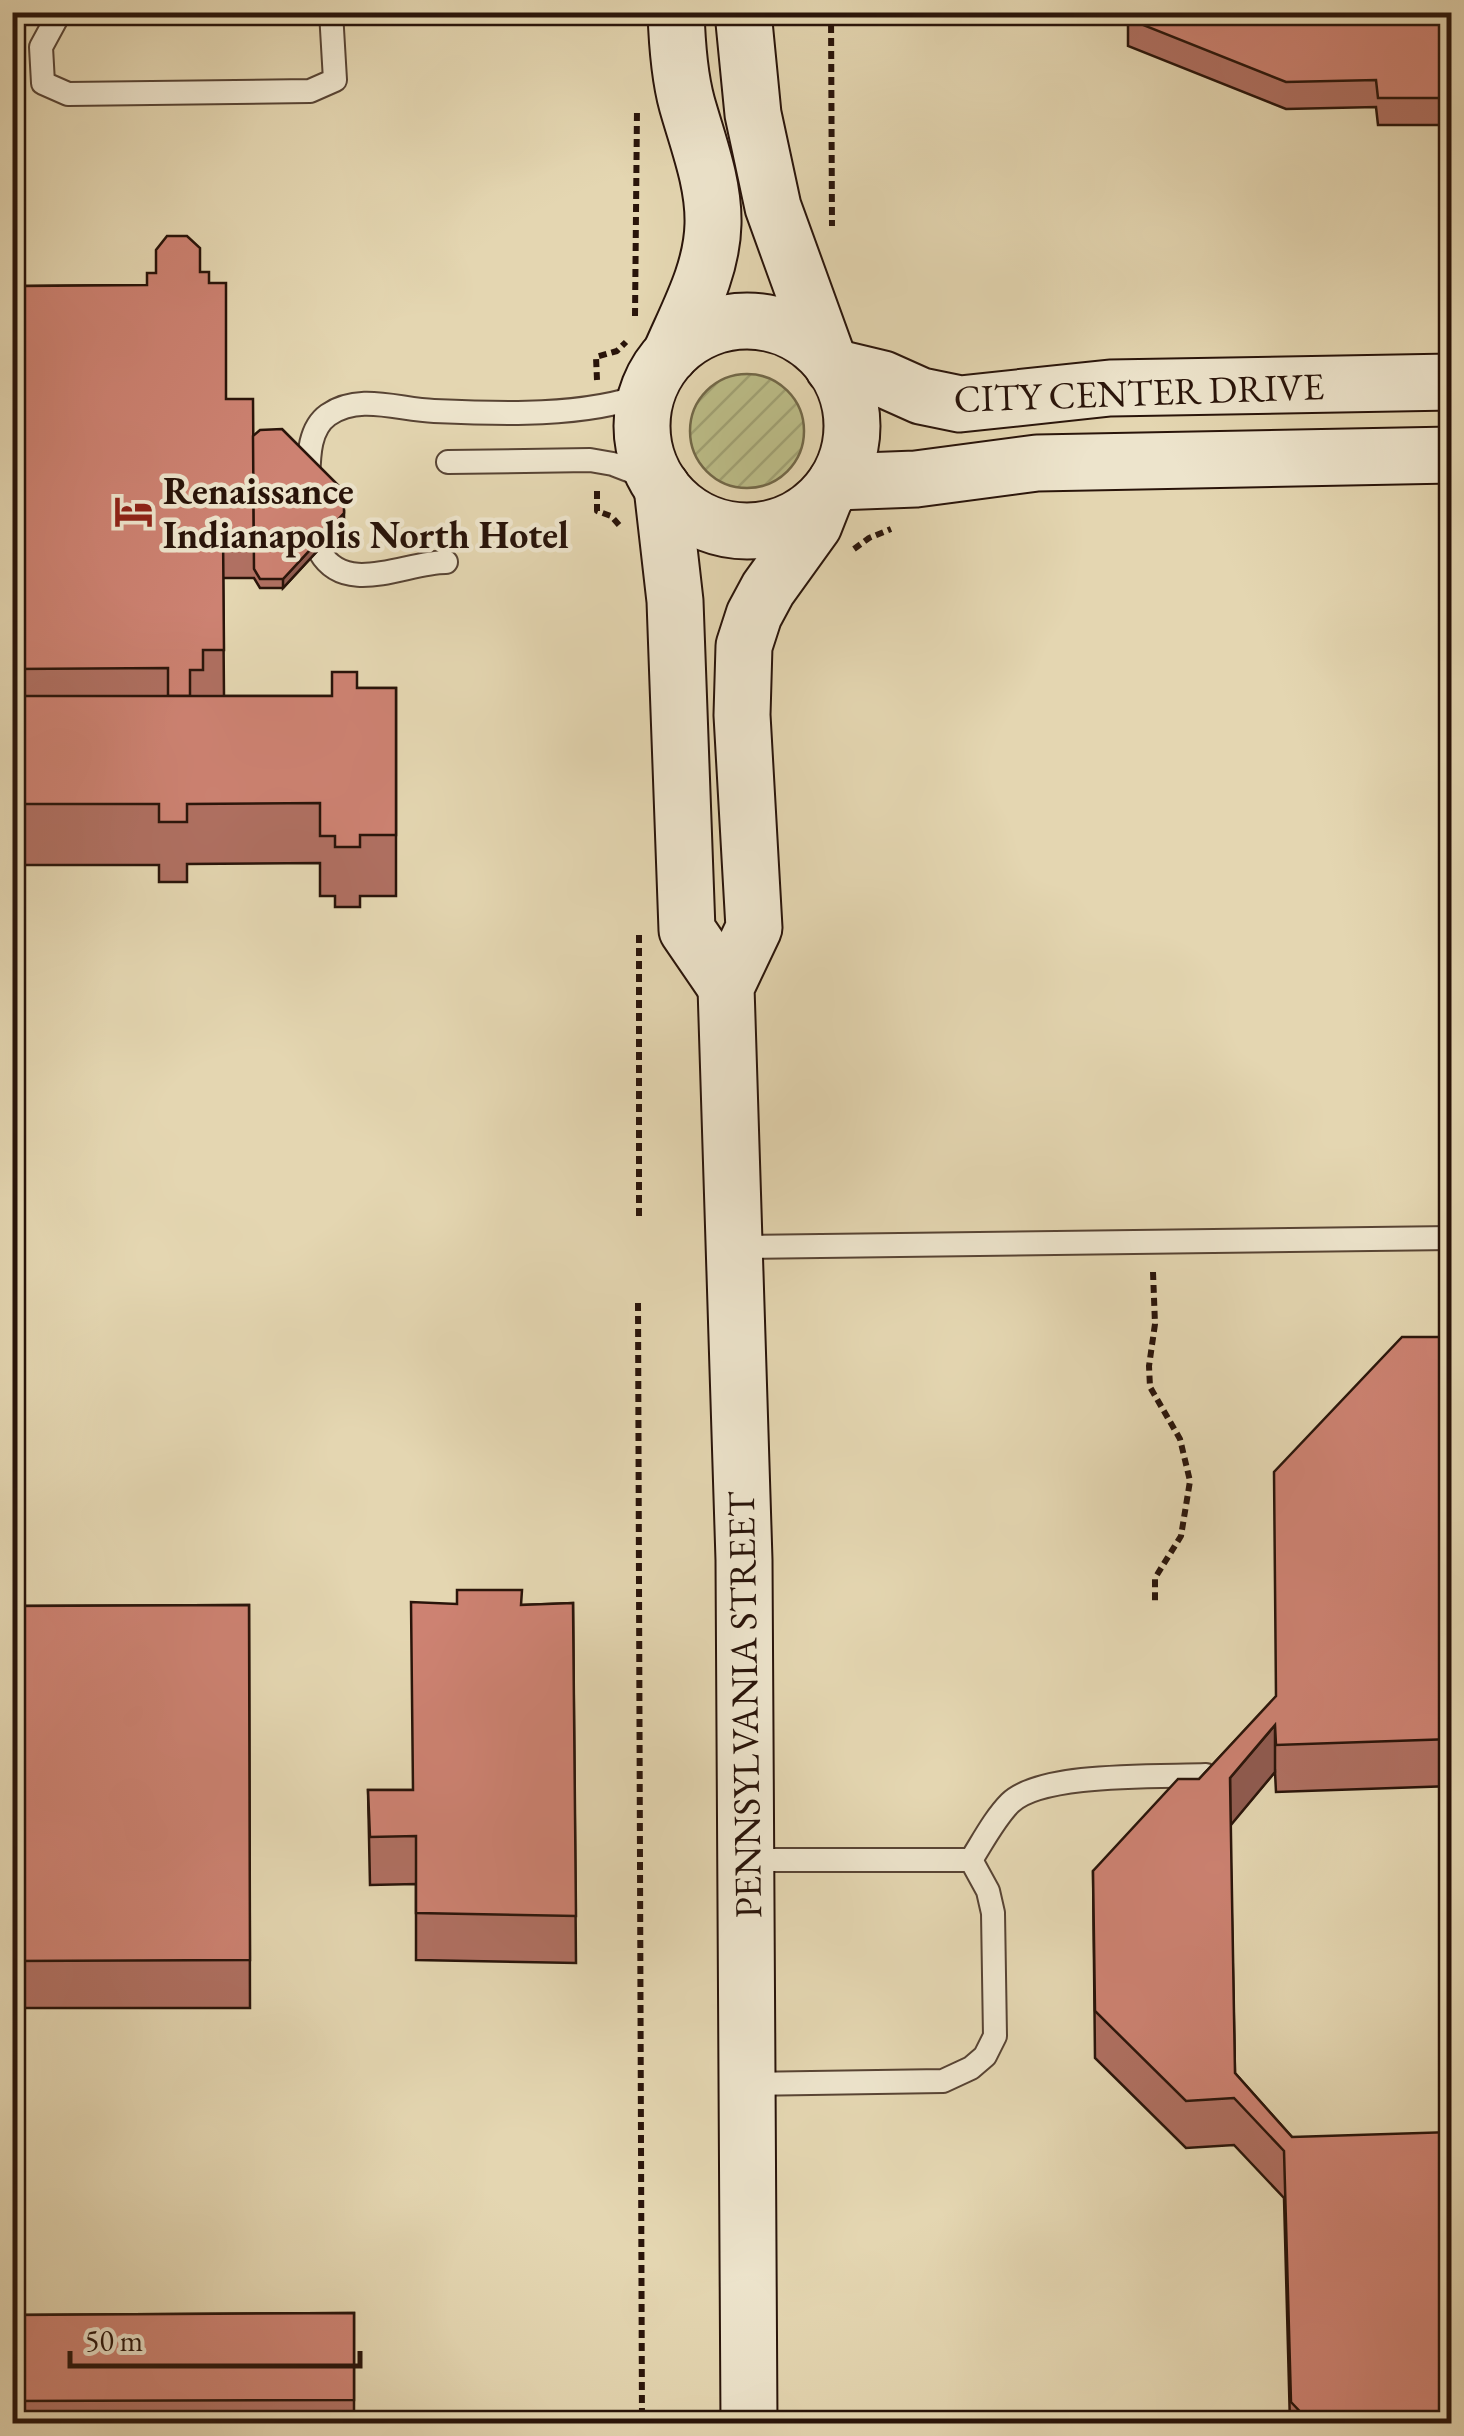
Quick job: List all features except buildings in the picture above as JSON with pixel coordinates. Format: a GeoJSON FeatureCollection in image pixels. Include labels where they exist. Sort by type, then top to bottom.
{"type":"FeatureCollection","features":[{"type":"Feature","properties":{"kind":"main road"},"geometry":{"type":"LineString","coordinates":[[676,12],[684,86],[708,176],[713,226],[709,260],[700,288],[636,362],[643,438],[659,484],[674,601],[688,930],[726,987]]}},
{"type":"Feature","properties":{"kind":"main road"},"geometry":{"type":"LineString","coordinates":[[659,484],[696,518],[718,527],[764,530],[807,512],[830,489],[850,450],[848,398],[830,363],[773,206],[753,114],[744,12]]}},
{"type":"Feature","properties":{"kind":"main road"},"geometry":{"type":"LineString","coordinates":[[636,362],[715,327],[750,322],[800,336],[830,363]]}},
{"type":"Feature","properties":{"kind":"main road","name":"CITY CENTER DRIVE"},"geometry":{"type":"LineString","coordinates":[[830,363],[883,379],[921,396],[960,404],[1110,388],[1452,382]]}},
{"type":"Feature","properties":{"kind":"main road","name":"CITY CENTER DRIVE"},"geometry":{"type":"LineString","coordinates":[[830,489],[1037,463],[1452,456]]}},
{"type":"Feature","properties":{"kind":"main road","name":"PENNSYLVANIA STREET"},"geometry":{"type":"LineString","coordinates":[[749,2424],[744,1560],[726,987],[754,928],[742,715],[747,635],[776,576],[814,525],[830,489]]}},
{"type":"Feature","properties":{"kind":"lane"},"geometry":{"type":"LineString","coordinates":[[60,12],[41,47],[43,83],[68,94],[310,90],[334,80],[331,12]]}},
{"type":"Feature","properties":{"kind":"lane"},"geometry":{"type":"LineString","coordinates":[[446,562],[426,562],[363,577],[342,572],[325,560],[308,529],[309,452],[318,423],[352,404],[433,411],[597,409],[636,362]]}},
{"type":"Feature","properties":{"kind":"lane"},"geometry":{"type":"LineString","coordinates":[[448,462],[590,460],[613,464],[659,484]]}},
{"type":"Feature","properties":{"kind":"lane"},"geometry":{"type":"LineString","coordinates":[[736,1246],[1452,1238]]}},
{"type":"Feature","properties":{"kind":"lane"},"geometry":{"type":"LineString","coordinates":[[971,1860],[1012,1801],[1035,1787],[1206,1775]]}},
{"type":"Feature","properties":{"kind":"lane"},"geometry":{"type":"LineString","coordinates":[[747,1860],[971,1860]]}},
{"type":"Feature","properties":{"kind":"lane"},"geometry":{"type":"LineString","coordinates":[[746,2084],[942,2080],[971,2068],[985,2056],[995,2036],[993,1912],[988,1891],[971,1860]]}},
{"type":"Feature","properties":{"kind":"path"},"geometry":{"type":"LineString","coordinates":[[831,12],[832,236]]}},
{"type":"Feature","properties":{"kind":"path"},"geometry":{"type":"LineString","coordinates":[[636,362],[637,107]]}},
{"type":"Feature","properties":{"kind":"path"},"geometry":{"type":"LineString","coordinates":[[616,352],[636,362],[596,357],[616,352]]}},
{"type":"Feature","properties":{"kind":"path"},"geometry":{"type":"LineString","coordinates":[[597,476],[597,511],[611,516],[622,530]]}},
{"type":"Feature","properties":{"kind":"path"},"geometry":{"type":"LineString","coordinates":[[845,558],[869,538],[898,526]]}},
{"type":"Feature","properties":{"kind":"path"},"geometry":{"type":"LineString","coordinates":[[1153,1271],[1155,1324],[1150,1387],[1180,1438],[1190,1481],[1181,1536],[1155,1578],[1155,1604]]}},
{"type":"Feature","properties":{"kind":"path"},"geometry":{"type":"LineString","coordinates":[[638,1302],[642,2424]]}},
{"type":"Feature","properties":{"kind":"green space"},"geometry":{"type":"Polygon","coordinates":[[[747,374],[769,378],[788,390],[800,409],[804,431],[800,453],[788,472],[769,484],[747,488],[725,484],[706,472],[694,453],[690,431],[694,409],[706,390],[725,378],[747,374]]]}},
{"type":"Feature","properties":{"kind":"place","name":"Renaissance Indianapolis North Hotel"},"geometry":{"type":"Point","coordinates":[133,512]}}]}
